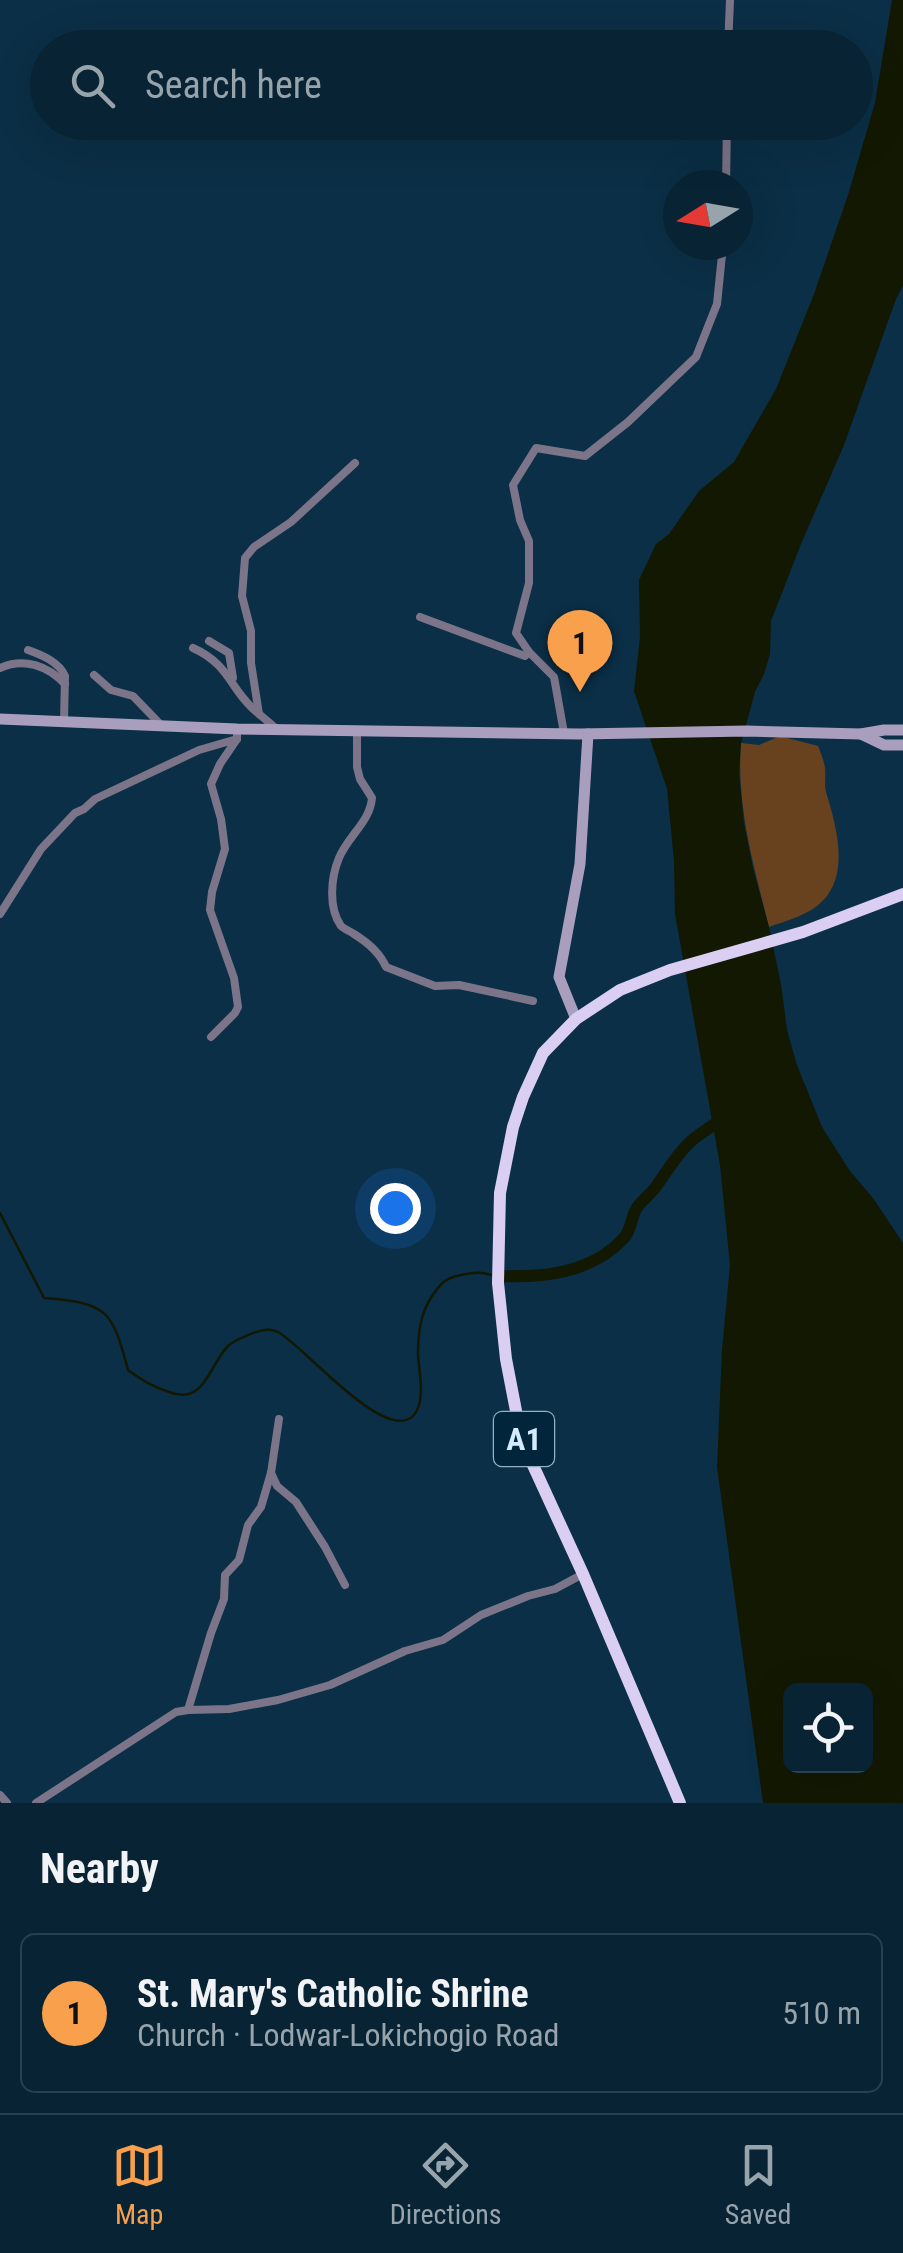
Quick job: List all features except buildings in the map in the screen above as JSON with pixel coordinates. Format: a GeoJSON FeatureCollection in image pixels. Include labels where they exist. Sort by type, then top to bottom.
{"type":"FeatureCollection","features":[{"type":"Feature","properties":{"kind":"highway","name":"A1"},"geometry":{"type":"LineString","coordinates":[[680,1803],[532,1463],[509,1378],[498,1283],[500,1193],[518,1112],[544,1053],[576,1019],[620,990],[670,970],[802,932],[903,894]]}},
{"type":"Feature","properties":{"kind":"main road"},"geometry":{"type":"LineString","coordinates":[[0,719],[161,725],[237,734],[278,730],[588,734],[748,731],[861,734],[903,730]]}},
{"type":"Feature","properties":{"kind":"main road"},"geometry":{"type":"LineString","coordinates":[[576,1019],[559,977],[580,864],[588,734]]}},
{"type":"Feature","properties":{"kind":"main road"},"geometry":{"type":"LineString","coordinates":[[861,734],[884,745],[903,745]]}},
{"type":"Feature","properties":{"kind":"street"},"geometry":{"type":"LineString","coordinates":[[729,30],[730,0]]}},
{"type":"Feature","properties":{"kind":"street"},"geometry":{"type":"LineString","coordinates":[[726,170],[727,140]]}},
{"type":"Feature","properties":{"kind":"street"},"geometry":{"type":"LineString","coordinates":[[564,733],[554,677],[516,634],[529,582],[529,542],[513,485],[536,448],[585,456],[628,422],[696,357],[718,304],[722,260]]}},
{"type":"Feature","properties":{"kind":"street"},"geometry":{"type":"LineString","coordinates":[[259,714],[251,662],[252,632],[242,596],[245,558],[254,547],[291,522],[354,463]]}},
{"type":"Feature","properties":{"kind":"street"},"geometry":{"type":"LineString","coordinates":[[420,618],[525,656],[529,652]]}},
{"type":"Feature","properties":{"kind":"street"},"geometry":{"type":"LineString","coordinates":[[209,641],[229,652],[242,701],[278,730]]}},
{"type":"Feature","properties":{"kind":"street"},"geometry":{"type":"LineString","coordinates":[[193,648],[216,662],[234,682]]}},
{"type":"Feature","properties":{"kind":"street"},"geometry":{"type":"LineString","coordinates":[[28,650],[59,666],[65,676],[64,721]]}},
{"type":"Feature","properties":{"kind":"street"},"geometry":{"type":"LineString","coordinates":[[0,668],[12,662],[47,667],[65,684]]}},
{"type":"Feature","properties":{"kind":"street"},"geometry":{"type":"LineString","coordinates":[[94,675],[111,690],[133,696],[161,725]]}},
{"type":"Feature","properties":{"kind":"street"},"geometry":{"type":"LineString","coordinates":[[357,730],[357,768],[372,806],[339,858],[332,900],[342,928],[370,946],[386,967],[412,978],[434,986],[459,985],[533,1001]]}},
{"type":"Feature","properties":{"kind":"street"},"geometry":{"type":"LineString","coordinates":[[0,914],[41,849],[75,813],[94,799],[237,734]]}},
{"type":"Feature","properties":{"kind":"street"},"geometry":{"type":"LineString","coordinates":[[211,1038],[238,1007],[234,978],[210,910],[225,849],[211,784],[237,734]]}},
{"type":"Feature","properties":{"kind":"street"},"geometry":{"type":"LineString","coordinates":[[188,1710],[224,1599],[225,1575],[239,1560],[248,1526],[261,1507],[271,1474],[279,1420]]}},
{"type":"Feature","properties":{"kind":"street"},"geometry":{"type":"LineString","coordinates":[[271,1474],[277,1486],[296,1502],[325,1546],[344,1586]]}},
{"type":"Feature","properties":{"kind":"street"},"geometry":{"type":"LineString","coordinates":[[36,1803],[170,1715],[188,1710],[229,1710],[330,1685],[404,1651],[443,1640],[482,1615],[555,1589],[583,1574]]}},
{"type":"Feature","properties":{"kind":"street"},"geometry":{"type":"LineString","coordinates":[[0,1794],[6,1803]]}},
{"type":"Feature","properties":{"kind":"shaded area"},"geometry":{"type":"Polygon","coordinates":[[[892,0],[903,0],[903,286],[844,445],[771,621],[770,654],[741,743],[739,773],[744,823],[797,1065],[822,1127],[903,1243],[903,1803],[763,1803],[717,1467],[730,1265],[720,1165],[675,914],[667,789],[634,691],[640,637],[639,580],[656,544],[669,534],[699,491],[734,462],[776,389],[814,294],[864,140],[873,140],[873,110],[892,0]]]}},
{"type":"Feature","properties":{"kind":"shaded area"},"geometry":{"type":"Polygon","coordinates":[[[780,736],[818,746],[825,765],[825,789],[839,854],[838,870],[825,898],[808,912],[769,927],[744,813],[741,743],[759,745],[780,736]]]}},
{"type":"Feature","properties":{"kind":"waterway"},"geometry":{"type":"LineString","coordinates":[[499,1276],[566,1271],[610,1250],[626,1235],[636,1209],[683,1149],[725,1116]]}},
{"type":"Feature","properties":{"kind":"waterway"},"geometry":{"type":"LineString","coordinates":[[0,1213],[44,1298],[82,1303],[104,1313],[117,1334],[128,1370],[152,1385],[181,1395],[198,1389],[230,1344],[270,1330],[290,1340],[365,1406],[401,1421],[414,1415],[420,1402],[419,1332],[432,1296],[451,1278],[476,1273],[491,1275]]}},
{"type":"Feature","properties":{"kind":"place","name":"St. Mary's Catholic Shrine"},"geometry":{"type":"Point","coordinates":[580,692]}}]}
